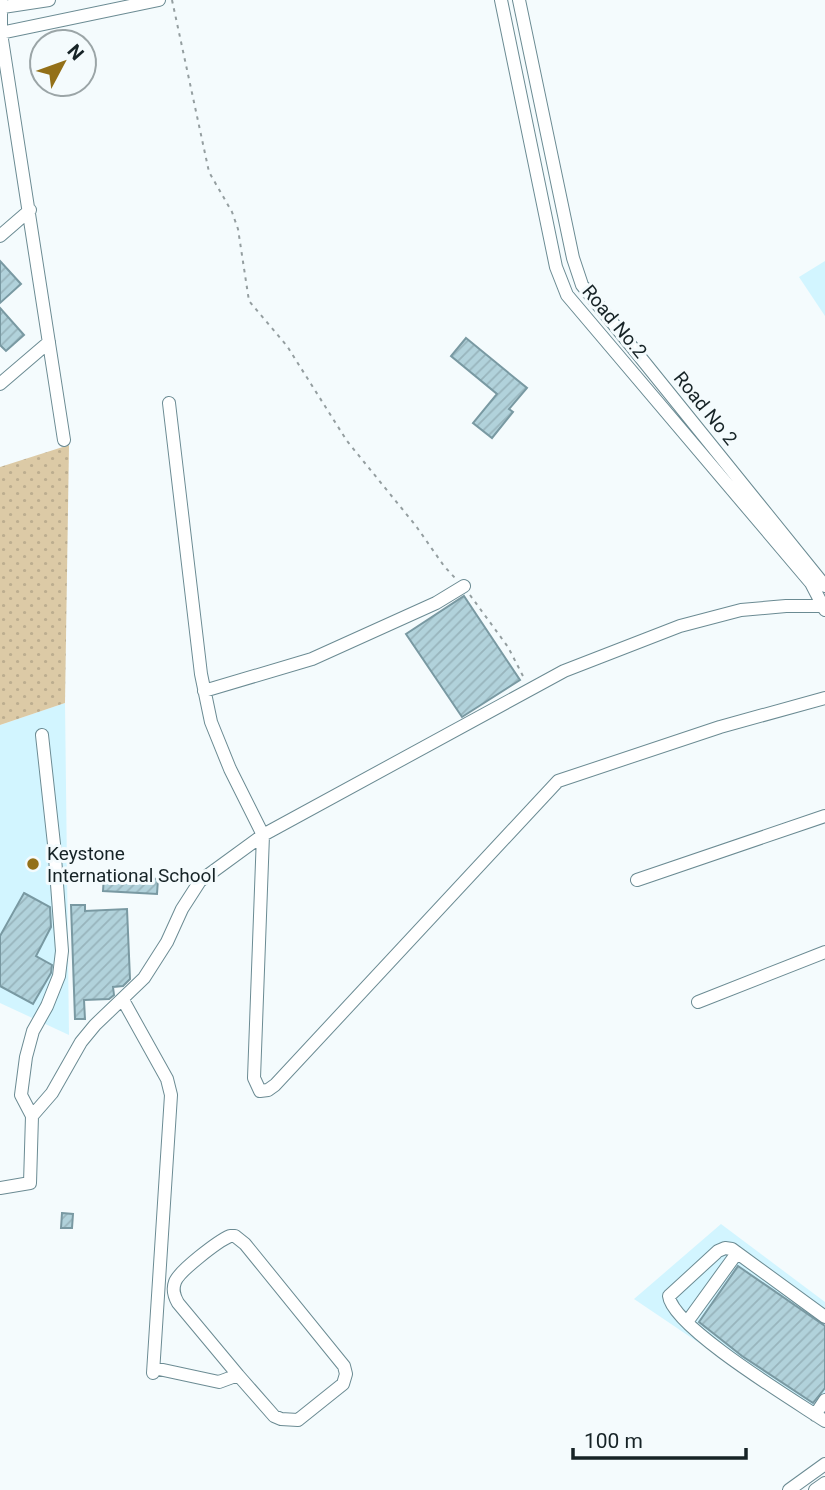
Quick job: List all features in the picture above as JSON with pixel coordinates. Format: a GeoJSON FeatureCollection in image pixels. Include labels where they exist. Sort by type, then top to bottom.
{"type":"FeatureCollection","features":[{"type":"Feature","properties":{"kind":"street"},"geometry":{"type":"LineString","coordinates":[[49,0],[2,4],[1,32],[5,90],[30,210],[64,440]]}},
{"type":"Feature","properties":{"kind":"street"},"geometry":{"type":"LineString","coordinates":[[1,32],[159,0]]}},
{"type":"Feature","properties":{"kind":"street","name":"Road No.2"},"geometry":{"type":"LineString","coordinates":[[501,0],[556,267],[567,295],[811,583],[824,607]]}},
{"type":"Feature","properties":{"kind":"street","name":"Road No 2"},"geometry":{"type":"LineString","coordinates":[[519,0],[573,258],[582,285],[825,586]]}},
{"type":"Feature","properties":{"kind":"street"},"geometry":{"type":"LineString","coordinates":[[1,233],[30,210]]}},
{"type":"Feature","properties":{"kind":"street"},"geometry":{"type":"LineString","coordinates":[[0,384],[49,342]]}},
{"type":"Feature","properties":{"kind":"street"},"geometry":{"type":"LineString","coordinates":[[169,402],[204,691],[211,722],[230,769],[263,835],[254,1078],[260,1091],[275,1086],[558,781],[720,727],[825,698]]}},
{"type":"Feature","properties":{"kind":"street"},"geometry":{"type":"LineString","coordinates":[[204,691],[312,659],[436,603],[464,586]]}},
{"type":"Feature","properties":{"kind":"street"},"geometry":{"type":"LineString","coordinates":[[32,1116],[52,1093],[81,1042],[144,978],[200,881],[263,835],[564,671],[680,626],[741,610],[786,606],[824,607]]}},
{"type":"Feature","properties":{"kind":"street"},"geometry":{"type":"LineString","coordinates":[[0,1188],[30,1183],[32,1116],[21,1095],[26,1057],[33,1031],[59,976],[62,951],[59,889],[41,735]]}},
{"type":"Feature","properties":{"kind":"street"},"geometry":{"type":"LineString","coordinates":[[637,880],[825,816]]}},
{"type":"Feature","properties":{"kind":"street"},"geometry":{"type":"LineString","coordinates":[[698,1002],[825,952]]}},
{"type":"Feature","properties":{"kind":"street"},"geometry":{"type":"LineString","coordinates":[[123,1000],[167,1079],[171,1095],[154,1371],[219,1382],[237,1375]]}},
{"type":"Feature","properties":{"kind":"street"},"geometry":{"type":"LineString","coordinates":[[230,1236],[235,1236],[245,1244],[344,1366],[346,1374],[343,1384],[313,1410],[303,1418],[292,1420],[281,1419],[269,1411],[237,1375],[178,1303],[174,1290],[178,1276],[230,1236]]}},
{"type":"Feature","properties":{"kind":"street"},"geometry":{"type":"LineString","coordinates":[[825,1317],[737,1253],[725,1248],[718,1251],[669,1296],[673,1309],[700,1336],[820,1418],[825,1400]]}},
{"type":"Feature","properties":{"kind":"street"},"geometry":{"type":"LineString","coordinates":[[687,1322],[737,1253]]}},
{"type":"Feature","properties":{"kind":"street"},"geometry":{"type":"LineString","coordinates":[[789,1490],[825,1464]]}},
{"type":"Feature","properties":{"kind":"street"},"geometry":{"type":"LineString","coordinates":[[816,1490],[825,1483]]}},
{"type":"Feature","properties":{"kind":"path"},"geometry":{"type":"LineString","coordinates":[[172,0],[209,172],[232,212],[238,229],[249,300],[287,346],[347,441],[416,526],[444,566],[464,586],[508,647],[530,688]]}},
{"type":"Feature","properties":{"kind":"shaded area"},"geometry":{"type":"Polygon","coordinates":[[[825,261],[825,316],[799,277],[825,261]]]}},
{"type":"Feature","properties":{"kind":"shaded area"},"geometry":{"type":"Polygon","coordinates":[[[69,445],[65,703],[0,725],[0,467],[69,445]]]}},
{"type":"Feature","properties":{"kind":"shaded area","name":"Keystone International School"},"geometry":{"type":"Polygon","coordinates":[[[65,703],[69,1035],[0,1003],[0,725],[65,703]]]}},
{"type":"Feature","properties":{"kind":"shaded area"},"geometry":{"type":"Polygon","coordinates":[[[721,1224],[825,1302],[825,1428],[634,1299],[721,1224]]]}},
{"type":"Feature","properties":{"kind":"building"},"geometry":{"type":"Polygon","coordinates":[[[0,261],[21,284],[0,303],[0,261]]]}},
{"type":"Feature","properties":{"kind":"building"},"geometry":{"type":"Polygon","coordinates":[[[0,308],[24,335],[6,351],[0,345],[0,308]]]}},
{"type":"Feature","properties":{"kind":"building"},"geometry":{"type":"Polygon","coordinates":[[[466,338],[527,388],[509,409],[513,412],[492,438],[473,423],[497,394],[451,356],[466,338]]]}},
{"type":"Feature","properties":{"kind":"building"},"geometry":{"type":"Polygon","coordinates":[[[464,596],[520,680],[462,717],[406,634],[464,596]]]}},
{"type":"Feature","properties":{"kind":"building"},"geometry":{"type":"Polygon","coordinates":[[[104,876],[158,879],[157,894],[103,891],[104,876]]]}},
{"type":"Feature","properties":{"kind":"building"},"geometry":{"type":"Polygon","coordinates":[[[24,893],[50,907],[51,927],[36,956],[52,965],[51,973],[33,1004],[0,986],[0,936],[24,893]]]}},
{"type":"Feature","properties":{"kind":"building"},"geometry":{"type":"Polygon","coordinates":[[[71,905],[85,905],[85,911],[127,909],[130,979],[123,986],[113,987],[114,995],[109,999],[84,1000],[85,1019],[75,1019],[71,905]]]}},
{"type":"Feature","properties":{"kind":"building"},"geometry":{"type":"Polygon","coordinates":[[[62,1213],[73,1214],[72,1228],[61,1228],[62,1213]]]}},
{"type":"Feature","properties":{"kind":"building"},"geometry":{"type":"Polygon","coordinates":[[[738,1266],[825,1326],[825,1388],[813,1403],[742,1356],[699,1322],[738,1266]]]}},
{"type":"Feature","properties":{"kind":"place","name":"Keystone International School"},"geometry":{"type":"Point","coordinates":[33,864]}}]}
